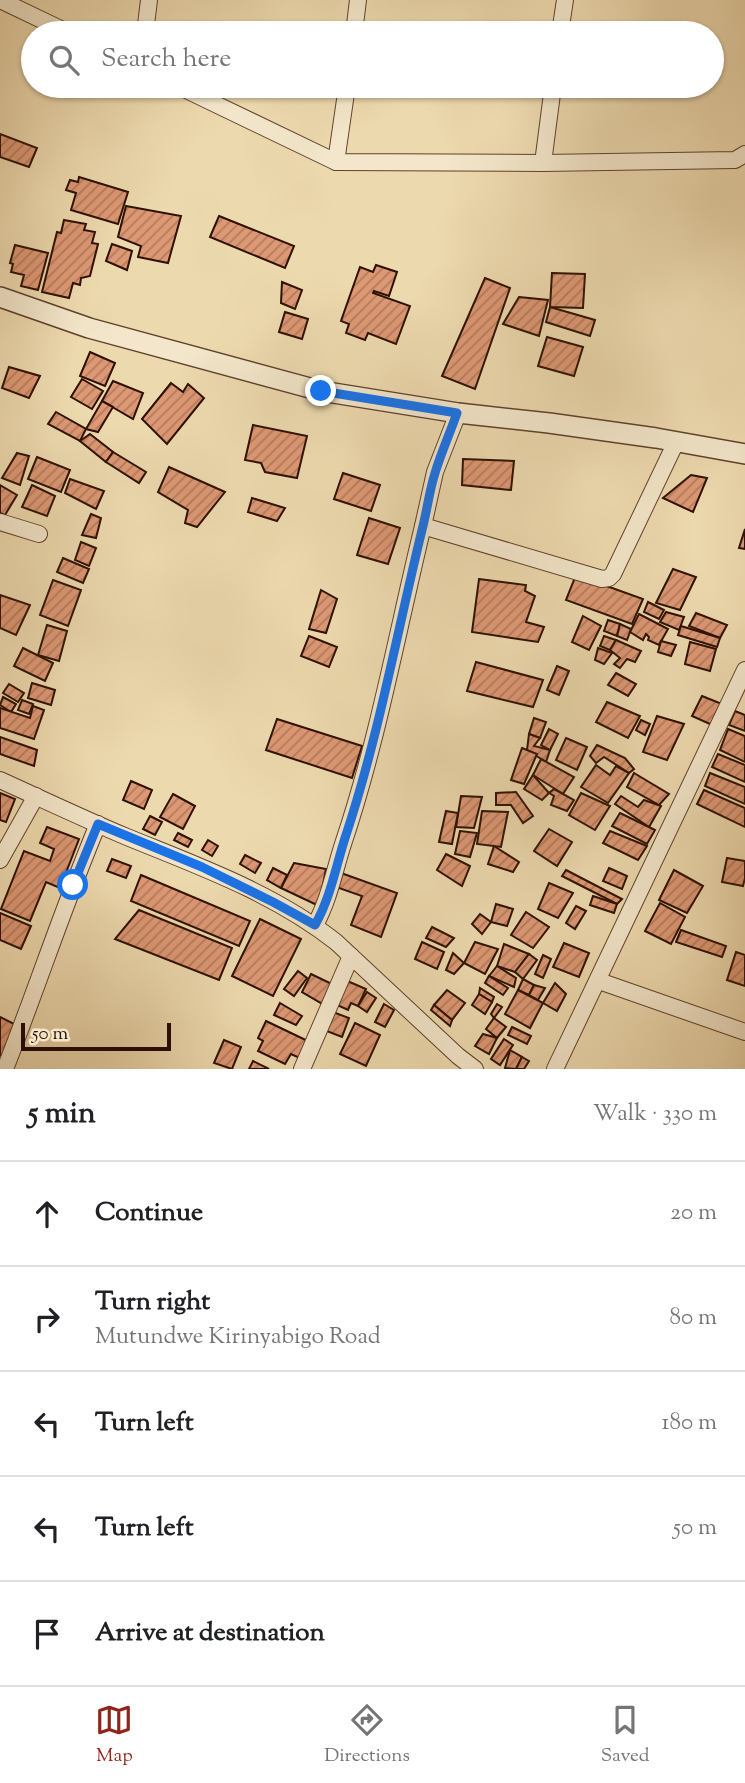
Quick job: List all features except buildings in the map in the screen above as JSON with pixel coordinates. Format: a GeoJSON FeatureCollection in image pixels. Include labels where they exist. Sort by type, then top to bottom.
{"type":"FeatureCollection","features":[{"type":"Feature","properties":{"kind":"street"},"geometry":{"type":"LineString","coordinates":[[0,0],[44,21]]}},
{"type":"Feature","properties":{"kind":"street"},"geometry":{"type":"LineString","coordinates":[[146,21],[149,0]]}},
{"type":"Feature","properties":{"kind":"street"},"geometry":{"type":"LineString","coordinates":[[355,21],[358,0]]}},
{"type":"Feature","properties":{"kind":"street"},"geometry":{"type":"LineString","coordinates":[[562,21],[565,0]]}},
{"type":"Feature","properties":{"kind":"street"},"geometry":{"type":"LineString","coordinates":[[203,98],[336,162],[735,160],[745,155]]}},
{"type":"Feature","properties":{"kind":"street"},"geometry":{"type":"LineString","coordinates":[[336,162],[345,98]]}},
{"type":"Feature","properties":{"kind":"street"},"geometry":{"type":"LineString","coordinates":[[543,163],[551,98]]}},
{"type":"Feature","properties":{"kind":"street"},"geometry":{"type":"LineString","coordinates":[[0,298],[89,328],[321,391],[745,454]]}},
{"type":"Feature","properties":{"kind":"street"},"geometry":{"type":"LineString","coordinates":[[315,925],[328,898],[367,768],[435,472],[457,413]]}},
{"type":"Feature","properties":{"kind":"street"},"geometry":{"type":"LineString","coordinates":[[423,526],[602,579],[608,578],[619,562],[676,442]]}},
{"type":"Feature","properties":{"kind":"street"},"geometry":{"type":"LineString","coordinates":[[0,522],[39,534]]}},
{"type":"Feature","properties":{"kind":"street"},"geometry":{"type":"LineString","coordinates":[[555,1069],[745,670]]}},
{"type":"Feature","properties":{"kind":"street"},"geometry":{"type":"LineString","coordinates":[[0,780],[202,867],[315,925],[475,1069]]}},
{"type":"Feature","properties":{"kind":"street"},"geometry":{"type":"LineString","coordinates":[[0,860],[36,796]]}},
{"type":"Feature","properties":{"kind":"street"},"geometry":{"type":"LineString","coordinates":[[5,1069],[98,824]]}},
{"type":"Feature","properties":{"kind":"street"},"geometry":{"type":"LineString","coordinates":[[302,1069],[351,956]]}},
{"type":"Feature","properties":{"kind":"street"},"geometry":{"type":"LineString","coordinates":[[599,981],[745,1032]]}},
{"type":"Feature","properties":{"kind":"route"},"geometry":{"type":"LineString","coordinates":[[73,885],[98,824],[202,867],[315,925],[322,912],[367,768],[435,472],[457,413],[321,391]]}}]}
